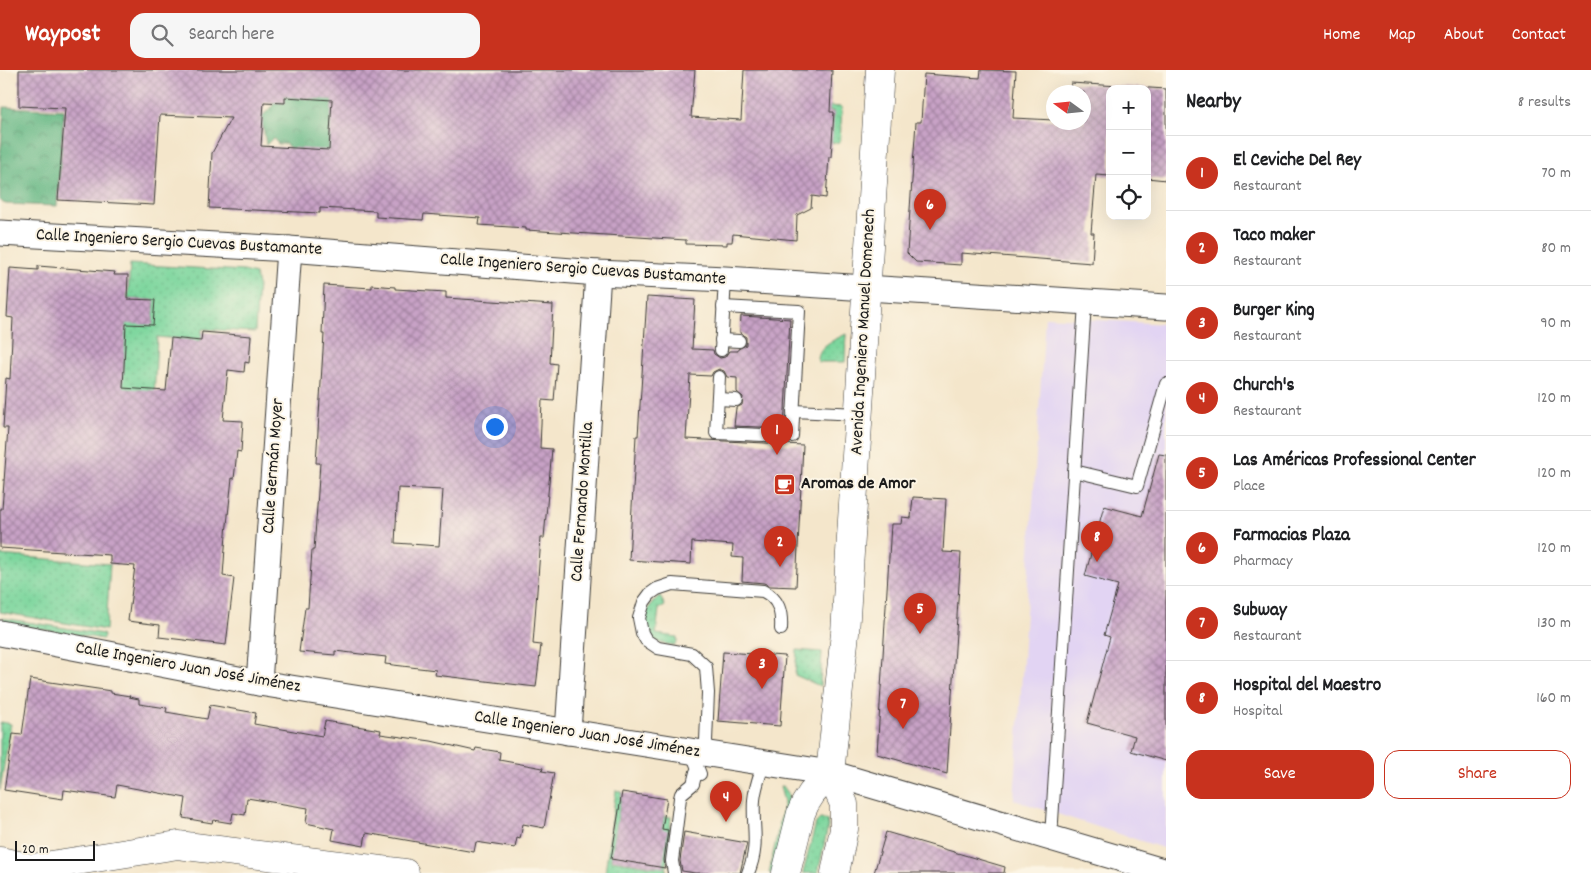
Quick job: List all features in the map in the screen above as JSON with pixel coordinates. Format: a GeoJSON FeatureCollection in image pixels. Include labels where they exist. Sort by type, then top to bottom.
{"type":"FeatureCollection","features":[{"type":"Feature","properties":{"kind":"main road","name":"Avenida Ingeniero Manuel Domenech"},"geometry":{"type":"LineString","coordinates":[[830,773],[845,633],[880,70]]}},
{"type":"Feature","properties":{"kind":"main road"},"geometry":{"type":"LineString","coordinates":[[786,873],[804,804],[830,773],[844,804],[844,830],[836,873]]}},
{"type":"Feature","properties":{"kind":"main road"},"geometry":{"type":"LineString","coordinates":[[0,861],[44,870],[178,845],[405,873]]}},
{"type":"Feature","properties":{"kind":"street","name":"Calle Ingeniero Sergio Cuevas Bustamante"},"geometry":{"type":"LineString","coordinates":[[0,233],[289,249],[598,273],[725,279],[1166,307]]}},
{"type":"Feature","properties":{"kind":"street","name":"Calle Germán Moyer"},"geometry":{"type":"LineString","coordinates":[[259,683],[289,249]]}},
{"type":"Feature","properties":{"kind":"street","name":"Calle Fernando Montilla"},"geometry":{"type":"LineString","coordinates":[[568,732],[598,273]]}},
{"type":"Feature","properties":{"kind":"street","name":"Calle Ingeniero Juan José Jiménez"},"geometry":{"type":"LineString","coordinates":[[0,633],[259,683],[830,773],[1166,872]]}},
{"type":"Feature","properties":{"kind":"lane"},"geometry":{"type":"LineString","coordinates":[[725,279],[721,345],[739,341]]}},
{"type":"Feature","properties":{"kind":"lane"},"geometry":{"type":"LineString","coordinates":[[1050,837],[1085,303]]}},
{"type":"Feature","properties":{"kind":"lane"},"geometry":{"type":"LineString","coordinates":[[719,377],[716,433],[792,436],[793,344],[799,311],[723,307]]}},
{"type":"Feature","properties":{"kind":"lane"},"geometry":{"type":"LineString","coordinates":[[1074,471],[1137,486],[1166,384]]}},
{"type":"Feature","properties":{"kind":"lane"},"geometry":{"type":"LineString","coordinates":[[718,399],[736,400]]}},
{"type":"Feature","properties":{"kind":"lane"},"geometry":{"type":"LineString","coordinates":[[791,405],[859,414]]}},
{"type":"Feature","properties":{"kind":"lane"},"geometry":{"type":"LineString","coordinates":[[715,755],[708,749],[706,740],[708,693],[706,667],[692,654],[658,648],[646,640],[642,634],[639,618],[644,602],[657,589],[672,584],[763,591],[768,593],[779,605],[781,628]]}},
{"type":"Feature","properties":{"kind":"lane"},"geometry":{"type":"LineString","coordinates":[[674,873],[672,862],[680,798],[693,784],[696,772],[700,774],[695,761],[687,751]]}},
{"type":"Feature","properties":{"kind":"lane"},"geometry":{"type":"LineString","coordinates":[[748,873],[755,852],[755,789],[764,762]]}},
{"type":"Feature","properties":{"kind":"shaded area"},"geometry":{"type":"Polygon","coordinates":[[[1045,317],[1166,324],[1166,849],[1014,800],[1045,317]]]}},
{"type":"Feature","properties":{"kind":"green space"},"geometry":{"type":"Polygon","coordinates":[[[335,72],[333,151],[300,155],[285,144],[278,144],[273,138],[266,145],[263,126],[259,124],[260,118],[272,107],[279,88],[335,72]]]}},
{"type":"Feature","properties":{"kind":"green space"},"geometry":{"type":"Polygon","coordinates":[[[742,100],[842,107],[840,143],[830,142],[833,111],[743,110],[742,100]]]}},
{"type":"Feature","properties":{"kind":"green space"},"geometry":{"type":"Polygon","coordinates":[[[4,107],[64,110],[57,206],[6,204],[0,200],[0,161],[4,107]]]}},
{"type":"Feature","properties":{"kind":"green space"},"geometry":{"type":"Polygon","coordinates":[[[130,264],[244,271],[255,274],[258,284],[255,332],[202,329],[201,341],[157,337],[154,400],[120,422],[125,322],[153,324],[155,300],[128,299],[130,264]]]}},
{"type":"Feature","properties":{"kind":"green space"},"geometry":{"type":"Polygon","coordinates":[[[846,334],[845,362],[818,362],[820,351],[827,344],[846,334]]]}},
{"type":"Feature","properties":{"kind":"green space"},"geometry":{"type":"Polygon","coordinates":[[[0,555],[110,564],[106,630],[0,612],[0,555]]]}},
{"type":"Feature","properties":{"kind":"green space"},"geometry":{"type":"Polygon","coordinates":[[[660,596],[665,606],[659,609],[656,634],[677,637],[677,643],[674,645],[654,640],[646,630],[645,619],[649,608],[660,596]]]}},
{"type":"Feature","properties":{"kind":"green space"},"geometry":{"type":"Polygon","coordinates":[[[2,618],[103,634],[104,636],[103,639],[1,623],[2,618]]]}},
{"type":"Feature","properties":{"kind":"green space"},"geometry":{"type":"Polygon","coordinates":[[[797,650],[822,652],[820,686],[795,675],[797,650]]]}},
{"type":"Feature","properties":{"kind":"green space"},"geometry":{"type":"Polygon","coordinates":[[[1,722],[11,724],[0,790],[0,725],[1,722]]]}},
{"type":"Feature","properties":{"kind":"green space"},"geometry":{"type":"Polygon","coordinates":[[[783,786],[788,793],[790,803],[773,873],[769,873],[784,802],[780,787],[783,786]]]}},
{"type":"Feature","properties":{"kind":"green space"},"geometry":{"type":"Polygon","coordinates":[[[616,790],[622,792],[611,860],[656,867],[664,816],[671,817],[666,873],[605,873],[616,790]]]}},
{"type":"Feature","properties":{"kind":"green space"},"geometry":{"type":"Polygon","coordinates":[[[820,819],[827,820],[828,826],[818,873],[803,873],[816,823],[820,819]]]}},
{"type":"Feature","properties":{"kind":"building"},"geometry":{"type":"Polygon","coordinates":[[[19,70],[695,70],[691,117],[741,120],[744,70],[832,70],[830,112],[834,112],[826,198],[812,196],[811,208],[797,215],[796,240],[733,234],[732,242],[727,242],[727,245],[686,244],[686,240],[526,230],[526,228],[479,225],[480,218],[424,214],[423,220],[376,217],[376,211],[320,208],[320,213],[209,208],[212,153],[231,118],[160,115],[154,205],[58,200],[65,108],[19,106],[19,70]],[[285,97],[285,103],[264,102],[261,146],[329,150],[332,100],[285,97]]]}},
{"type":"Feature","properties":{"kind":"building"},"geometry":{"type":"Polygon","coordinates":[[[981,70],[1016,71],[1013,118],[1046,120],[1046,130],[1091,130],[1091,85],[1071,85],[1071,83],[1106,85],[1106,176],[1096,175],[1091,233],[1094,233],[1092,263],[961,253],[961,265],[916,262],[907,253],[916,122],[921,122],[924,74],[980,78],[981,70]]]}},
{"type":"Feature","properties":{"kind":"building"},"geometry":{"type":"Polygon","coordinates":[[[1151,88],[1166,89],[1166,180],[1151,178],[1151,88]]]}},
{"type":"Feature","properties":{"kind":"building"},"geometry":{"type":"Polygon","coordinates":[[[38,266],[115,272],[114,275],[128,275],[127,299],[155,300],[153,325],[126,324],[123,388],[166,391],[171,338],[201,341],[202,332],[251,336],[249,363],[245,362],[244,372],[228,370],[223,420],[243,421],[241,452],[237,451],[234,479],[232,478],[226,534],[223,576],[234,578],[226,645],[159,637],[160,625],[128,621],[135,566],[110,564],[110,555],[0,548],[0,509],[2,509],[8,428],[3,428],[6,378],[10,379],[13,318],[7,317],[10,268],[38,270],[38,266]]]}},
{"type":"Feature","properties":{"kind":"building"},"geometry":{"type":"Polygon","coordinates":[[[324,285],[372,288],[372,285],[395,287],[395,289],[446,292],[446,298],[553,305],[550,363],[557,364],[554,401],[542,400],[540,448],[552,449],[544,538],[541,538],[533,644],[541,645],[536,687],[435,675],[436,670],[385,664],[386,657],[335,651],[335,655],[299,652],[305,608],[308,608],[312,550],[314,550],[320,463],[316,463],[324,334],[322,334],[324,285]],[[398,488],[395,543],[439,546],[443,490],[398,488]]]}},
{"type":"Feature","properties":{"kind":"building"},"geometry":{"type":"Polygon","coordinates":[[[647,297],[695,300],[692,349],[713,350],[714,354],[720,358],[725,357],[729,351],[738,351],[738,349],[746,345],[746,337],[740,333],[741,316],[790,319],[784,428],[734,426],[736,408],[742,405],[743,397],[737,392],[737,378],[727,377],[724,371],[719,369],[713,372],[711,376],[690,375],[686,439],[803,445],[796,587],[770,586],[764,583],[742,581],[743,558],[732,557],[733,545],[692,542],[691,564],[629,560],[647,297]]]}},
{"type":"Feature","properties":{"kind":"building"},"geometry":{"type":"Polygon","coordinates":[[[1159,454],[1166,455],[1166,761],[1131,751],[1135,736],[1087,723],[1110,637],[1104,635],[1118,585],[1085,576],[1104,506],[1142,516],[1159,454]]]}},
{"type":"Feature","properties":{"kind":"building"},"geometry":{"type":"Polygon","coordinates":[[[913,497],[946,499],[943,552],[961,553],[947,774],[877,754],[891,524],[901,524],[902,517],[911,518],[913,497]]]}},
{"type":"Feature","properties":{"kind":"building"},"geometry":{"type":"Polygon","coordinates":[[[723,652],[785,656],[780,726],[718,721],[723,652]]]}},
{"type":"Feature","properties":{"kind":"building"},"geometry":{"type":"Polygon","coordinates":[[[30,679],[111,691],[111,693],[139,699],[139,704],[167,708],[166,712],[207,719],[210,705],[256,713],[254,724],[322,736],[325,721],[381,730],[380,734],[431,741],[475,751],[476,748],[500,752],[499,760],[543,768],[542,771],[554,773],[544,828],[523,824],[520,839],[517,838],[515,848],[476,842],[474,852],[366,833],[364,846],[332,840],[334,829],[306,823],[308,808],[247,798],[245,815],[233,813],[231,823],[213,820],[212,823],[183,818],[186,798],[117,785],[115,797],[64,790],[63,799],[4,790],[13,734],[22,735],[30,679]]]}},
{"type":"Feature","properties":{"kind":"building"},"geometry":{"type":"Polygon","coordinates":[[[622,792],[667,799],[662,829],[668,830],[664,860],[665,868],[611,859],[622,792]]]}},
{"type":"Feature","properties":{"kind":"building"},"geometry":{"type":"Polygon","coordinates":[[[684,832],[747,843],[740,873],[695,873],[682,871],[680,861],[684,832]]]}},
{"type":"Feature","properties":{"kind":"building"},"geometry":{"type":"Polygon","coordinates":[[[886,832],[1005,867],[1004,873],[874,873],[886,832]]]}},
{"type":"Feature","properties":{"kind":"place","name":"Farmacias Plaza"},"geometry":{"type":"Point","coordinates":[930,230]}},
{"type":"Feature","properties":{"kind":"place","name":"El Ceviche Del Rey"},"geometry":{"type":"Point","coordinates":[777,455]}},
{"type":"Feature","properties":{"kind":"place","name":"Aromas de Amor"},"geometry":{"type":"Point","coordinates":[785,484]}},
{"type":"Feature","properties":{"kind":"place","name":"Hospital del Maestro"},"geometry":{"type":"Point","coordinates":[1097,562]}},
{"type":"Feature","properties":{"kind":"place","name":"Taco maker"},"geometry":{"type":"Point","coordinates":[780,567]}},
{"type":"Feature","properties":{"kind":"place","name":"Las Américas Professional Center"},"geometry":{"type":"Point","coordinates":[920,634]}},
{"type":"Feature","properties":{"kind":"place","name":"Burger King"},"geometry":{"type":"Point","coordinates":[762,689]}},
{"type":"Feature","properties":{"kind":"place","name":"Subway"},"geometry":{"type":"Point","coordinates":[903,729]}},
{"type":"Feature","properties":{"kind":"place","name":"Church's"},"geometry":{"type":"Point","coordinates":[726,822]}}]}
